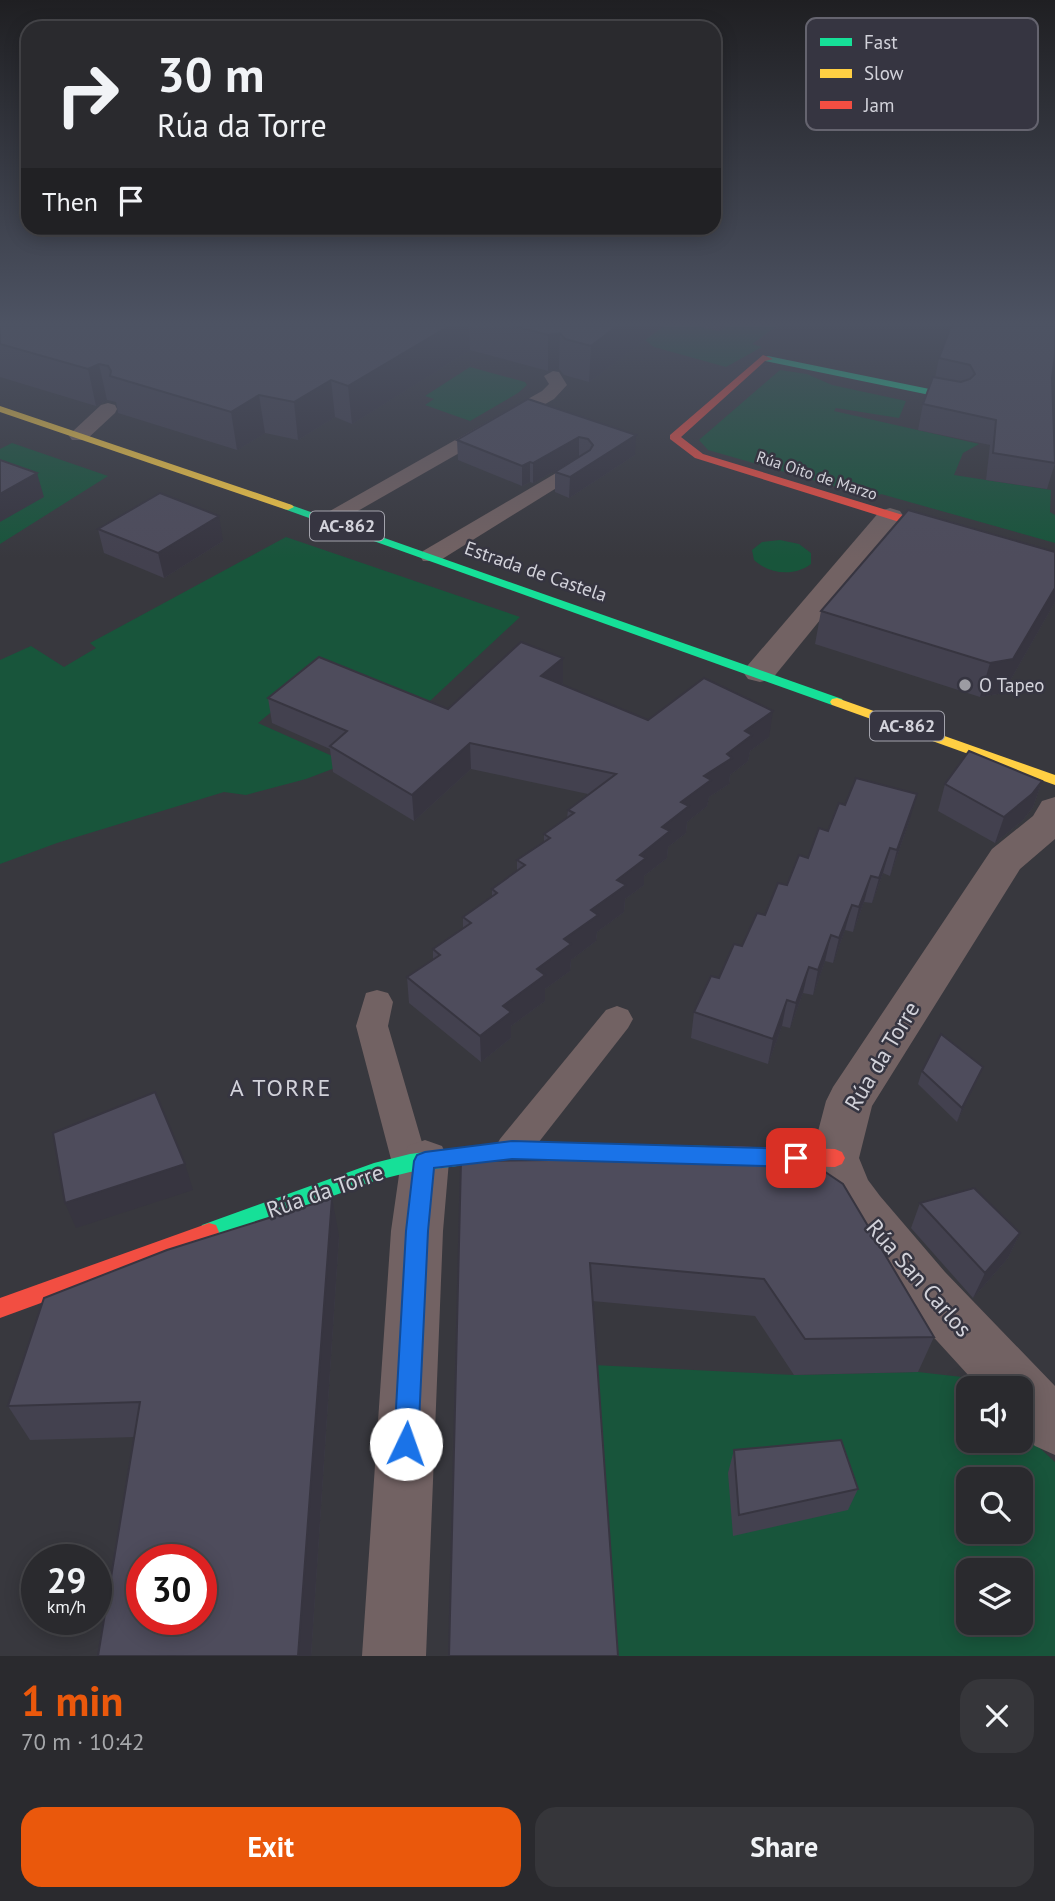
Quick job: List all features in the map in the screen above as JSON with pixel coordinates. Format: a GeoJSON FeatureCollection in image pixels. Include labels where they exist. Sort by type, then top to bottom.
{"type":"FeatureCollection","features":[{"type":"Feature","properties":{"kind":"street","name":"Rúa Oito de Marzo"},"geometry":{"type":"LineString","coordinates":[[712,403],[674,437],[699,456],[965,538]]}},
{"type":"Feature","properties":{"kind":"street","name":"Estrada de Castela"},"geometry":{"type":"LineString","coordinates":[[0,409],[431,556],[1055,780]]}},
{"type":"Feature","properties":{"kind":"street"},"geometry":{"type":"LineString","coordinates":[[760,672],[890,517]]}},
{"type":"Feature","properties":{"kind":"street","name":"Rúa da Torre"},"geometry":{"type":"LineString","coordinates":[[0,1308],[361,1177],[417,1162],[512,1150],[835,1158],[850,1101],[1006,859],[1048,824],[1055,810]]}},
{"type":"Feature","properties":{"kind":"street","name":"Rúa San Carlos"},"geometry":{"type":"LineString","coordinates":[[835,1158],[848,1192],[862,1212],[926,1290],[1007,1376]]}},
{"type":"Feature","properties":{"kind":"street"},"geometry":{"type":"LineString","coordinates":[[394,1656],[417,1231],[417,1162]]}},
{"type":"Feature","properties":{"kind":"street","name":"Rúa San Carlos"},"geometry":{"type":"LineString","coordinates":[[1033,1403],[1055,1426]]}},
{"type":"Feature","properties":{"kind":"lane"},"geometry":{"type":"LineString","coordinates":[[328,520],[533,403]]}},
{"type":"Feature","properties":{"kind":"lane"},"geometry":{"type":"LineString","coordinates":[[79,436],[107,410]]}},
{"type":"Feature","properties":{"kind":"lane"},"geometry":{"type":"LineString","coordinates":[[431,556],[580,465]]}},
{"type":"Feature","properties":{"kind":"lane"},"geometry":{"type":"LineString","coordinates":[[377,1002],[372,1026],[417,1162]]}},
{"type":"Feature","properties":{"kind":"lane"},"geometry":{"type":"LineString","coordinates":[[512,1150],[617,1019]]}},
{"type":"Feature","properties":{"kind":"green space"},"geometry":{"type":"Polygon","coordinates":[[[428,403],[500,403],[470,421],[425,405],[428,403]]]}},
{"type":"Feature","properties":{"kind":"green space"},"geometry":{"type":"Polygon","coordinates":[[[741,403],[905,403],[899,418],[836,408],[834,411],[979,444],[963,453],[954,475],[1051,490],[1050,512],[1055,515],[1055,543],[881,494],[875,498],[708,450],[699,440],[741,403]]]}},
{"type":"Feature","properties":{"kind":"green space"},"geometry":{"type":"Polygon","coordinates":[[[12,443],[108,476],[0,544],[0,449],[12,443]]]}},
{"type":"Feature","properties":{"kind":"green space"},"geometry":{"type":"Polygon","coordinates":[[[286,537],[520,617],[417,713],[320,672],[258,723],[348,763],[306,779],[246,795],[224,792],[57,843],[0,864],[0,660],[31,646],[64,667],[96,648],[90,643],[286,537]]]}},
{"type":"Feature","properties":{"kind":"green space"},"geometry":{"type":"Polygon","coordinates":[[[780,540],[799,544],[811,553],[811,564],[797,571],[782,572],[760,565],[754,560],[752,550],[762,542],[780,540]]]}},
{"type":"Feature","properties":{"kind":"green space"},"geometry":{"type":"Polygon","coordinates":[[[593,1365],[794,1375],[918,1372],[956,1376],[956,1453],[1033,1453],[1033,1442],[1055,1462],[1055,1656],[612,1656],[593,1365]]]}},
{"type":"Feature","properties":{"kind":"building"},"geometry":{"type":"Polygon","coordinates":[[[202,403],[245,403],[231,412],[202,403]]]}},
{"type":"Feature","properties":{"kind":"building"},"geometry":{"type":"Polygon","coordinates":[[[521,403],[541,403],[636,435],[570,477],[555,472],[590,450],[593,445],[588,439],[579,437],[533,463],[522,466],[457,440],[521,403]]]}},
{"type":"Feature","properties":{"kind":"building"},"geometry":{"type":"Polygon","coordinates":[[[1053,403],[1055,463],[993,453],[996,420],[923,404],[1053,403]]]}},
{"type":"Feature","properties":{"kind":"building"},"geometry":{"type":"Polygon","coordinates":[[[0,460],[37,473],[0,494],[0,460]]]}},
{"type":"Feature","properties":{"kind":"building"},"geometry":{"type":"Polygon","coordinates":[[[160,493],[219,516],[158,553],[98,529],[160,493]]]}},
{"type":"Feature","properties":{"kind":"building"},"geometry":{"type":"Polygon","coordinates":[[[908,510],[1055,552],[1055,588],[1013,659],[990,663],[821,611],[908,510]]]}},
{"type":"Feature","properties":{"kind":"building"},"geometry":{"type":"Polygon","coordinates":[[[521,642],[563,658],[541,676],[648,720],[704,678],[773,711],[745,731],[752,735],[727,754],[732,758],[704,776],[711,780],[681,802],[689,806],[662,827],[670,831],[640,855],[646,858],[617,880],[626,885],[591,910],[598,915],[564,939],[571,944],[537,969],[545,975],[503,1006],[511,1012],[480,1036],[407,977],[440,955],[433,949],[471,923],[463,917],[497,893],[492,889],[525,865],[517,860],[550,838],[544,834],[574,813],[568,810],[616,774],[470,743],[412,795],[330,746],[347,731],[268,698],[319,657],[448,709],[521,642]]]}},
{"type":"Feature","properties":{"kind":"building"},"geometry":{"type":"Polygon","coordinates":[[[969,751],[1042,781],[1032,794],[1004,817],[945,784],[969,751]]]}},
{"type":"Feature","properties":{"kind":"building"},"geometry":{"type":"Polygon","coordinates":[[[856,778],[917,794],[897,850],[890,848],[879,878],[871,876],[859,907],[852,905],[839,938],[831,935],[818,970],[809,967],[796,1003],[787,1000],[773,1039],[694,1012],[711,976],[719,978],[734,944],[742,946],[757,913],[765,915],[778,883],[787,885],[799,855],[808,858],[819,828],[828,831],[839,803],[845,805],[856,778]]]}},
{"type":"Feature","properties":{"kind":"building"},"geometry":{"type":"Polygon","coordinates":[[[941,1034],[983,1067],[962,1108],[922,1071],[941,1034]]]}},
{"type":"Feature","properties":{"kind":"building"},"geometry":{"type":"Polygon","coordinates":[[[155,1092],[185,1164],[65,1203],[53,1133],[155,1092]]]}},
{"type":"Feature","properties":{"kind":"building"},"geometry":{"type":"Polygon","coordinates":[[[803,1157],[843,1184],[934,1337],[805,1339],[764,1279],[590,1263],[618,1656],[449,1656],[461,1161],[803,1157]]]}},
{"type":"Feature","properties":{"kind":"building"},"geometry":{"type":"Polygon","coordinates":[[[974,1188],[1020,1233],[985,1273],[920,1203],[974,1188]]]}},
{"type":"Feature","properties":{"kind":"building"},"geometry":{"type":"Polygon","coordinates":[[[332,1198],[298,1656],[98,1656],[101,1635],[112,1635],[112,1571],[140,1402],[8,1406],[44,1298],[167,1250],[332,1198]]]}},
{"type":"Feature","properties":{"kind":"building"},"geometry":{"type":"Polygon","coordinates":[[[841,1440],[858,1489],[739,1515],[734,1450],[841,1440]]]}},
{"type":"Feature","properties":{"kind":"traffic: fast"},"geometry":{"type":"LineString","coordinates":[[288,507],[837,702]]}},
{"type":"Feature","properties":{"kind":"traffic: fast"},"geometry":{"type":"LineString","coordinates":[[209,1232],[374,1172],[410,1163],[512,1150],[709,1155]]}},
{"type":"Feature","properties":{"kind":"traffic: slow"},"geometry":{"type":"LineString","coordinates":[[0,409],[288,507]]}},
{"type":"Feature","properties":{"kind":"traffic: slow"},"geometry":{"type":"LineString","coordinates":[[837,702],[1055,780]]}},
{"type":"Feature","properties":{"kind":"traffic: jam"},"geometry":{"type":"LineString","coordinates":[[712,403],[674,437],[699,456],[948,533]]}},
{"type":"Feature","properties":{"kind":"traffic: jam"},"geometry":{"type":"LineString","coordinates":[[709,1155],[835,1158]]}},
{"type":"Feature","properties":{"kind":"traffic: jam"},"geometry":{"type":"LineString","coordinates":[[0,1308],[209,1232]]}},
{"type":"Feature","properties":{"kind":"place","name":"O Tapeo"},"geometry":{"type":"Point","coordinates":[965,685]}},
{"type":"Feature","properties":{"kind":"district","name":"A TORRE"},"geometry":{"type":"Point","coordinates":[281,1088]}},
{"type":"Feature","properties":{"kind":"route"},"geometry":{"type":"LineString","coordinates":[[406,1444],[417,1231],[425,1161],[512,1150],[796,1158]]}}]}
